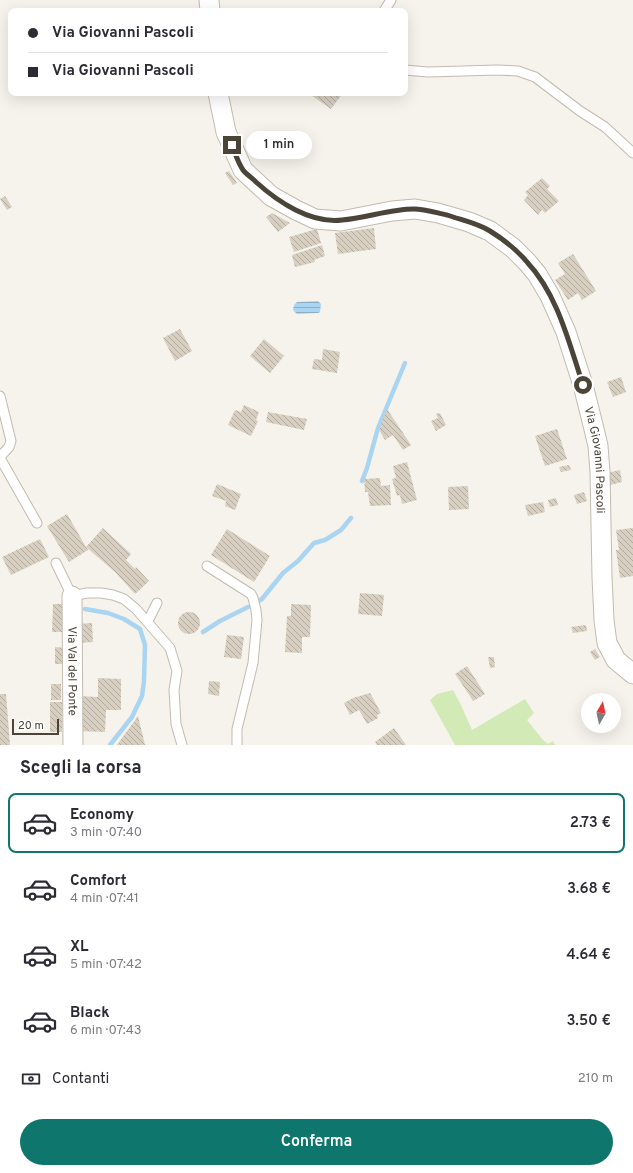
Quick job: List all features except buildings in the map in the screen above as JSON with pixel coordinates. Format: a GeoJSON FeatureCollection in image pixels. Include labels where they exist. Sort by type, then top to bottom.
{"type":"FeatureCollection","features":[{"type":"Feature","properties":{"kind":"street","name":"Via Giovanni Pascoli"},"geometry":{"type":"LineString","coordinates":[[219,96],[226,132],[243,170],[271,196],[296,210],[316,219],[341,221],[392,211],[415,209],[438,213],[463,220],[490,231],[513,248],[537,274],[550,296],[566,332],[583,385],[594,429],[598,446],[600,472],[602,577],[604,620],[607,643],[616,660],[633,674]]}},
{"type":"Feature","properties":{"kind":"street","name":"Via Val del Ponte"},"geometry":{"type":"LineString","coordinates":[[72,596],[73,745]]}},
{"type":"Feature","properties":{"kind":"lane"},"geometry":{"type":"LineString","coordinates":[[408,70],[428,72],[497,70],[518,71],[535,77],[580,111],[605,127],[633,154]]}},
{"type":"Feature","properties":{"kind":"lane"},"geometry":{"type":"LineString","coordinates":[[0,396],[11,441],[9,447],[0,458],[37,523]]}},
{"type":"Feature","properties":{"kind":"lane"},"geometry":{"type":"LineString","coordinates":[[56,563],[72,596],[86,592],[114,595],[124,599],[148,621],[170,648],[177,671],[174,690],[176,724],[182,745]]}},
{"type":"Feature","properties":{"kind":"lane"},"geometry":{"type":"LineString","coordinates":[[207,566],[251,594],[256,610],[257,620],[253,663],[237,729],[237,745]]}},
{"type":"Feature","properties":{"kind":"lane"},"geometry":{"type":"LineString","coordinates":[[148,621],[157,603]]}},
{"type":"Feature","properties":{"kind":"green space"},"geometry":{"type":"Polygon","coordinates":[[[453,690],[472,730],[525,699],[534,713],[527,720],[543,740],[548,744],[553,741],[555,745],[455,745],[430,700],[437,694],[453,690]]]}},
{"type":"Feature","properties":{"kind":"water"},"geometry":{"type":"Polygon","coordinates":[[[318,301],[321,304],[320,312],[318,313],[297,314],[293,310],[294,305],[297,302],[318,301]]]}},
{"type":"Feature","properties":{"kind":"waterway"},"geometry":{"type":"LineString","coordinates":[[362,481],[378,428],[405,363]]}},
{"type":"Feature","properties":{"kind":"waterway"},"geometry":{"type":"LineString","coordinates":[[257,602],[262,599],[283,573],[298,561],[314,543],[325,540],[341,530],[351,518]]}},
{"type":"Feature","properties":{"kind":"waterway"},"geometry":{"type":"LineString","coordinates":[[203,632],[220,621],[248,607]]}},
{"type":"Feature","properties":{"kind":"waterway"},"geometry":{"type":"LineString","coordinates":[[85,609],[108,613],[124,619],[140,629],[145,645],[142,696],[132,717],[110,745]]}},
{"type":"Feature","properties":{"kind":"route"},"geometry":{"type":"LineString","coordinates":[[232,145],[243,170],[271,196],[316,219],[341,221],[392,211],[415,209],[438,213],[470,222],[490,231],[513,248],[537,274],[550,296],[566,332],[583,385]]}}]}
